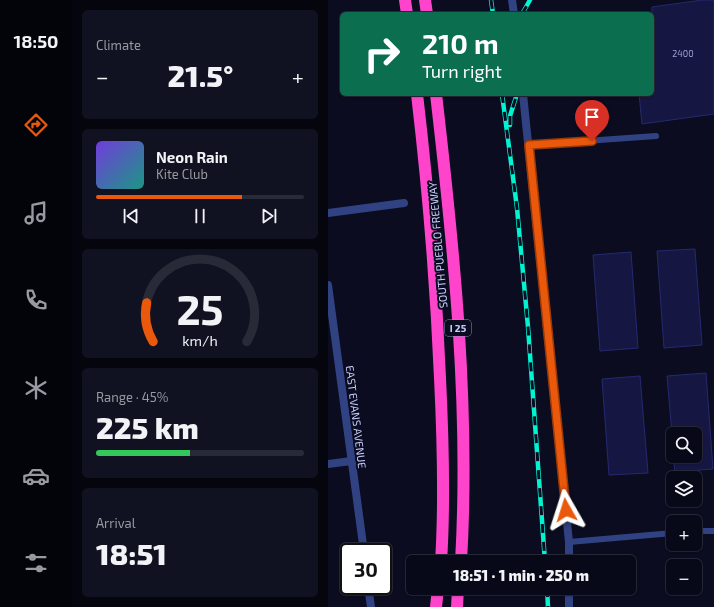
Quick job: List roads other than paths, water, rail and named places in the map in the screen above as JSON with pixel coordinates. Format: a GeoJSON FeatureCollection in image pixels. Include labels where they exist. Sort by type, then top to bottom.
{"type":"FeatureCollection","features":[{"type":"Feature","properties":{"kind":"highway"},"geometry":{"type":"LineString","coordinates":[[405,0],[407,12]]}},
{"type":"Feature","properties":{"kind":"highway"},"geometry":{"type":"LineString","coordinates":[[425,0],[427,12]]}},
{"type":"Feature","properties":{"kind":"highway","name":"SOUTH PUEBLO FREEWAY"},"geometry":{"type":"LineString","coordinates":[[417,96],[433,248],[438,314],[444,459],[440,555]]}},
{"type":"Feature","properties":{"kind":"highway","name":"SOUTH PUEBLO FREEWAY"},"geometry":{"type":"LineString","coordinates":[[436,96],[450,219],[461,387],[463,493],[460,555]]}},
{"type":"Feature","properties":{"kind":"highway"},"geometry":{"type":"LineString","coordinates":[[436,607],[437,595]]}},
{"type":"Feature","properties":{"kind":"highway"},"geometry":{"type":"LineString","coordinates":[[457,607],[458,595]]}},
{"type":"Feature","properties":{"kind":"street"},"geometry":{"type":"LineString","coordinates":[[512,0],[514,12]]}},
{"type":"Feature","properties":{"kind":"street"},"geometry":{"type":"LineString","coordinates":[[523,96],[569,542],[569,555]]}},
{"type":"Feature","properties":{"kind":"street"},"geometry":{"type":"LineString","coordinates":[[328,213],[404,203]]}},
{"type":"Feature","properties":{"kind":"street","name":"EAST EVANS AVENUE"},"geometry":{"type":"LineString","coordinates":[[328,285],[363,543]]}},
{"type":"Feature","properties":{"kind":"street"},"geometry":{"type":"LineString","coordinates":[[328,464],[351,461]]}},
{"type":"Feature","properties":{"kind":"street"},"geometry":{"type":"LineString","coordinates":[[369,595],[371,607]]}},
{"type":"Feature","properties":{"kind":"street"},"geometry":{"type":"LineString","coordinates":[[569,595],[569,607]]}},
{"type":"Feature","properties":{"kind":"lane"},"geometry":{"type":"LineString","coordinates":[[529,145],[656,136]]}},
{"type":"Feature","properties":{"kind":"lane"},"geometry":{"type":"LineString","coordinates":[[702,531],[714,531]]}},
{"type":"Feature","properties":{"kind":"lane"},"geometry":{"type":"LineString","coordinates":[[569,542],[666,534]]}},
{"type":"Feature","properties":{"kind":"railway"},"geometry":{"type":"LineString","coordinates":[[491,0],[493,12]]}},
{"type":"Feature","properties":{"kind":"railway"},"geometry":{"type":"LineString","coordinates":[[523,12],[530,0]]}},
{"type":"Feature","properties":{"kind":"railway"},"geometry":{"type":"LineString","coordinates":[[502,96],[517,208],[528,327],[544,555]]}},
{"type":"Feature","properties":{"kind":"railway"},"geometry":{"type":"LineString","coordinates":[[510,125],[510,116],[516,96]]}},
{"type":"Feature","properties":{"kind":"railway"},"geometry":{"type":"LineString","coordinates":[[547,595],[548,607]]}}]}
